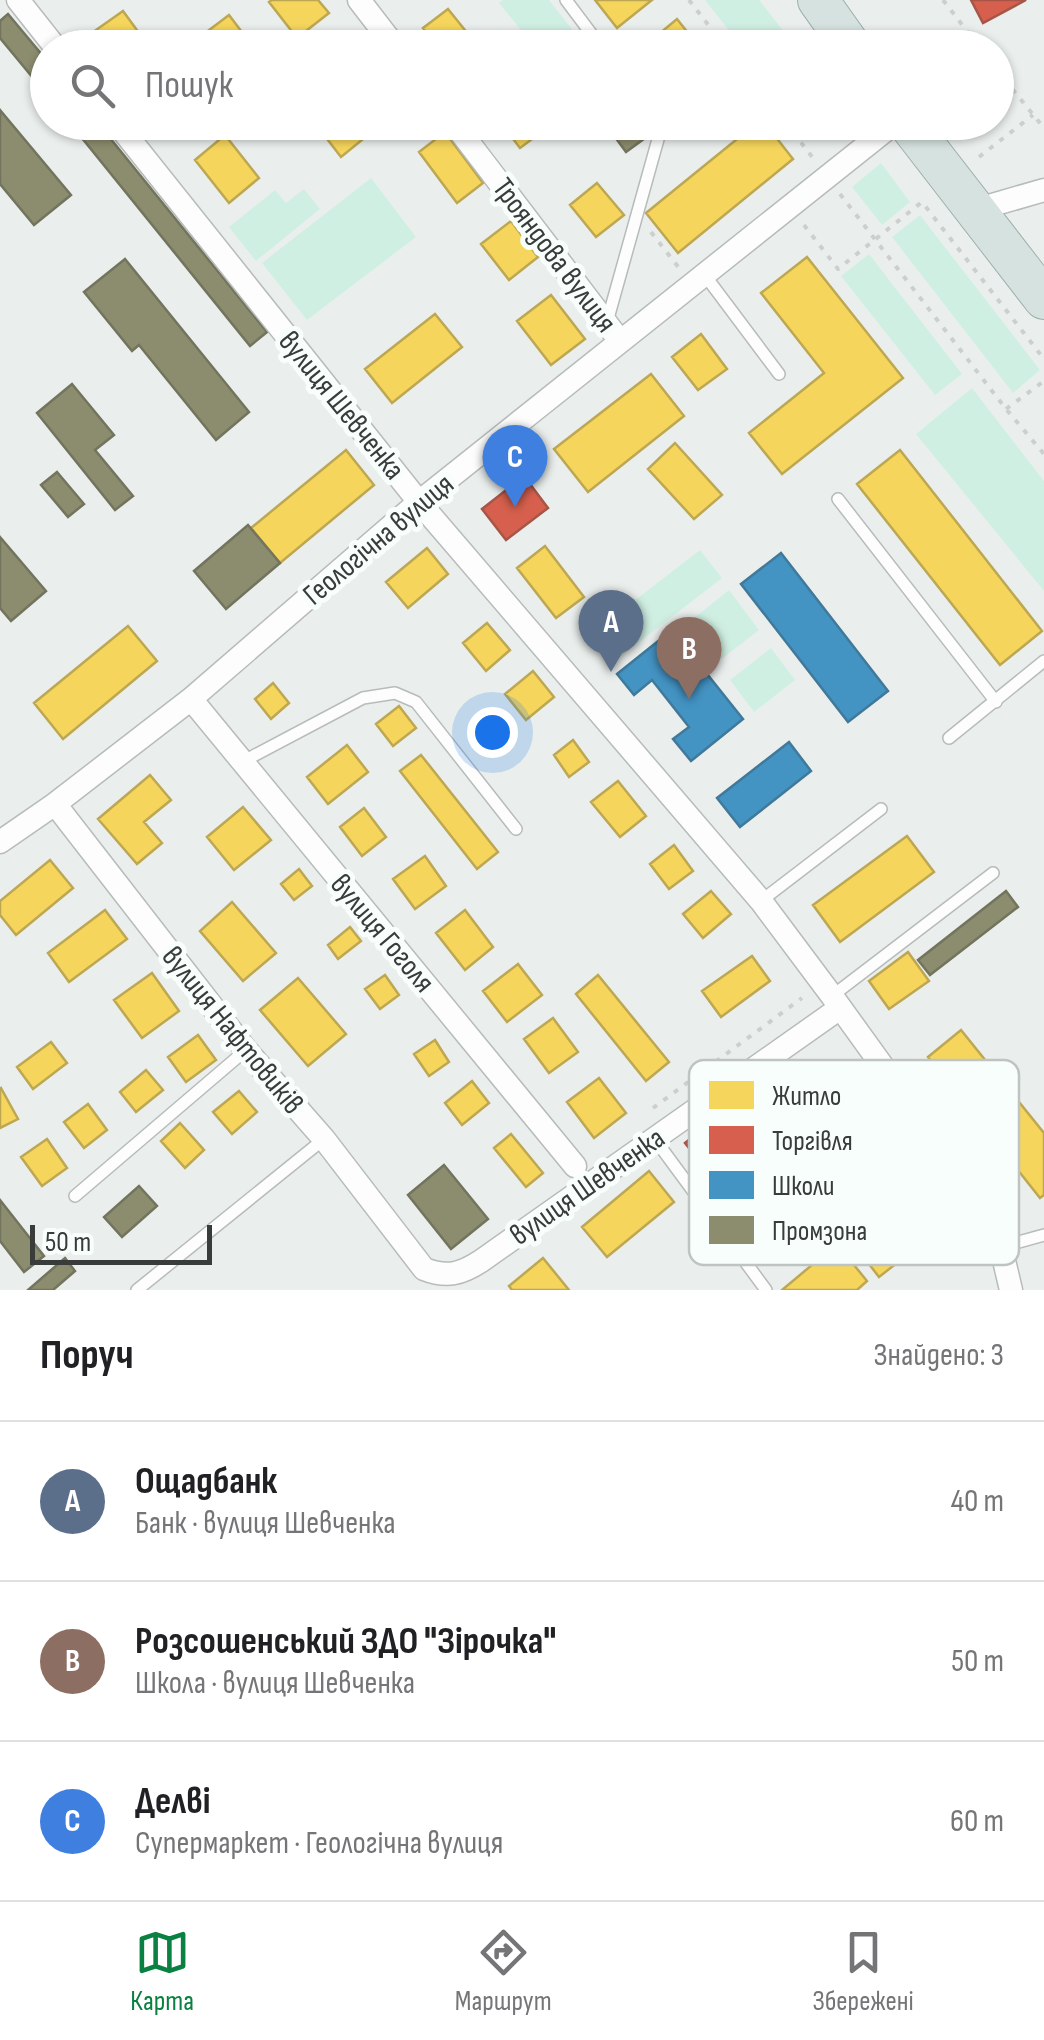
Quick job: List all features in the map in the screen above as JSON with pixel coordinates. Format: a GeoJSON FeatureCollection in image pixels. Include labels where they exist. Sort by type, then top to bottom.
{"type":"FeatureCollection","features":[{"type":"Feature","properties":{"kind":"highway"},"geometry":{"type":"LineString","coordinates":[[818,0],[839,30]]}},
{"type":"Feature","properties":{"kind":"highway"},"geometry":{"type":"LineString","coordinates":[[921,140],[1044,299]]}},
{"type":"Feature","properties":{"kind":"street"},"geometry":{"type":"LineString","coordinates":[[18,0],[42,30]]}},
{"type":"Feature","properties":{"kind":"street"},"geometry":{"type":"LineString","coordinates":[[359,0],[382,30]]}},
{"type":"Feature","properties":{"kind":"street","name":"вулиця Шевченка"},"geometry":{"type":"LineString","coordinates":[[130,140],[419,502],[760,901],[877,1060]]}},
{"type":"Feature","properties":{"kind":"street","name":"Трояндова вулиця"},"geometry":{"type":"LineString","coordinates":[[467,140],[613,331]]}},
{"type":"Feature","properties":{"kind":"street","name":"Геологічна вулиця"},"geometry":{"type":"LineString","coordinates":[[0,842],[190,699],[613,331],[698,279],[874,140]]}},
{"type":"Feature","properties":{"kind":"street"},"geometry":{"type":"LineString","coordinates":[[975,210],[1044,190]]}},
{"type":"Feature","properties":{"kind":"street","name":"вулиця Гоголя"},"geometry":{"type":"LineString","coordinates":[[190,699],[576,1166]]}},
{"type":"Feature","properties":{"kind":"street","name":"вулиця Нафтовиків"},"geometry":{"type":"LineString","coordinates":[[55,804],[246,1050],[324,1140],[413,1255]]}},
{"type":"Feature","properties":{"kind":"street","name":"вулиця Шевченка"},"geometry":{"type":"LineString","coordinates":[[751,1060],[831,996]]}},
{"type":"Feature","properties":{"kind":"street","name":"вулиця Шевченка"},"geometry":{"type":"LineString","coordinates":[[413,1255],[424,1269],[443,1275],[464,1272],[689,1110]]}},
{"type":"Feature","properties":{"kind":"street","name":"вулиця Шевченка"},"geometry":{"type":"LineString","coordinates":[[1005,1265],[1011,1290]]}},
{"type":"Feature","properties":{"kind":"lane"},"geometry":{"type":"LineString","coordinates":[[566,0],[588,30]]}},
{"type":"Feature","properties":{"kind":"lane"},"geometry":{"type":"LineString","coordinates":[[613,331],[658,140]]}},
{"type":"Feature","properties":{"kind":"lane"},"geometry":{"type":"LineString","coordinates":[[698,279],[779,374]]}},
{"type":"Feature","properties":{"kind":"lane"},"geometry":{"type":"LineString","coordinates":[[838,499],[996,702]]}},
{"type":"Feature","properties":{"kind":"lane"},"geometry":{"type":"LineString","coordinates":[[950,738],[1044,661]]}},
{"type":"Feature","properties":{"kind":"lane"},"geometry":{"type":"LineString","coordinates":[[242,762],[363,698],[396,693],[416,702],[516,830]]}},
{"type":"Feature","properties":{"kind":"lane"},"geometry":{"type":"LineString","coordinates":[[760,901],[880,809]]}},
{"type":"Feature","properties":{"kind":"lane"},"geometry":{"type":"LineString","coordinates":[[831,996],[992,873]]}},
{"type":"Feature","properties":{"kind":"lane"},"geometry":{"type":"LineString","coordinates":[[75,1196],[246,1050]]}},
{"type":"Feature","properties":{"kind":"lane"},"geometry":{"type":"LineString","coordinates":[[654,1138],[689,1186]]}},
{"type":"Feature","properties":{"kind":"lane"},"geometry":{"type":"LineString","coordinates":[[137,1290],[324,1140]]}},
{"type":"Feature","properties":{"kind":"lane"},"geometry":{"type":"LineString","coordinates":[[1019,1242],[1044,1236]]}},
{"type":"Feature","properties":{"kind":"lane"},"geometry":{"type":"LineString","coordinates":[[748,1265],[766,1290]]}},
{"type":"Feature","properties":{"kind":"path"},"geometry":{"type":"LineString","coordinates":[[689,0],[712,30]]}},
{"type":"Feature","properties":{"kind":"path"},"geometry":{"type":"LineString","coordinates":[[942,0],[966,30]]}},
{"type":"Feature","properties":{"kind":"path"},"geometry":{"type":"LineString","coordinates":[[1014,91],[1044,128]]}},
{"type":"Feature","properties":{"kind":"path"},"geometry":{"type":"LineString","coordinates":[[1014,130],[1033,115]]}},
{"type":"Feature","properties":{"kind":"path"},"geometry":{"type":"LineString","coordinates":[[799,140],[1044,454]]}},
{"type":"Feature","properties":{"kind":"path"},"geometry":{"type":"LineString","coordinates":[[979,158],[1002,140]]}},
{"type":"Feature","properties":{"kind":"path"},"geometry":{"type":"LineString","coordinates":[[804,225],[838,269],[922,202],[1044,359]]}},
{"type":"Feature","properties":{"kind":"path"},"geometry":{"type":"LineString","coordinates":[[638,214],[698,279]]}},
{"type":"Feature","properties":{"kind":"path"},"geometry":{"type":"LineString","coordinates":[[1006,410],[1044,381]]}},
{"type":"Feature","properties":{"kind":"path"},"geometry":{"type":"LineString","coordinates":[[730,1060],[831,996]]}},
{"type":"Feature","properties":{"kind":"path"},"geometry":{"type":"LineString","coordinates":[[652,1109],[689,1086]]}},
{"type":"Feature","properties":{"kind":"green space"},"geometry":{"type":"Polygon","coordinates":[[[549,0],[573,30],[521,30],[499,3],[549,0]]]}},
{"type":"Feature","properties":{"kind":"green space"},"geometry":{"type":"Polygon","coordinates":[[[705,0],[759,0],[783,30],[729,30],[705,0]]]}},
{"type":"Feature","properties":{"kind":"green space"},"geometry":{"type":"Polygon","coordinates":[[[881,163],[910,202],[882,225],[852,187],[881,163]]]}},
{"type":"Feature","properties":{"kind":"green space"},"geometry":{"type":"Polygon","coordinates":[[[371,178],[416,237],[307,320],[262,263],[371,178]]]}},
{"type":"Feature","properties":{"kind":"green space"},"geometry":{"type":"Polygon","coordinates":[[[304,189],[320,209],[256,261],[229,227],[275,190],[286,203],[304,189]]]}},
{"type":"Feature","properties":{"kind":"green space"},"geometry":{"type":"Polygon","coordinates":[[[920,215],[1040,370],[1013,393],[892,237],[920,215]]]}},
{"type":"Feature","properties":{"kind":"green space"},"geometry":{"type":"Polygon","coordinates":[[[869,254],[962,374],[935,395],[841,276],[869,254]]]}},
{"type":"Feature","properties":{"kind":"green space"},"geometry":{"type":"Polygon","coordinates":[[[972,388],[1044,481],[1044,591],[916,434],[972,388]]]}},
{"type":"Feature","properties":{"kind":"green space"},"geometry":{"type":"Polygon","coordinates":[[[700,550],[722,578],[612,663],[590,635],[700,550]]]}},
{"type":"Feature","properties":{"kind":"green space"},"geometry":{"type":"Polygon","coordinates":[[[729,590],[759,630],[715,664],[685,625],[729,590]]]}},
{"type":"Feature","properties":{"kind":"green space"},"geometry":{"type":"Polygon","coordinates":[[[771,648],[795,680],[754,712],[730,680],[771,648]]]}},
{"type":"Feature","properties":{"kind":"building: Житло"},"geometry":{"type":"Polygon","coordinates":[[[318,0],[329,13],[307,30],[291,30],[269,2],[318,0]]]}},
{"type":"Feature","properties":{"kind":"building: Житло"},"geometry":{"type":"Polygon","coordinates":[[[595,0],[652,0],[617,28],[595,0]]]}},
{"type":"Feature","properties":{"kind":"building: Житло"},"geometry":{"type":"Polygon","coordinates":[[[448,9],[465,30],[424,30],[448,9]]]}},
{"type":"Feature","properties":{"kind":"building: Житло"},"geometry":{"type":"Polygon","coordinates":[[[123,11],[137,30],[96,30],[123,11]]]}},
{"type":"Feature","properties":{"kind":"building: Житло"},"geometry":{"type":"Polygon","coordinates":[[[229,15],[240,30],[209,30],[229,15]]]}},
{"type":"Feature","properties":{"kind":"building: Житло"},"geometry":{"type":"Polygon","coordinates":[[[677,19],[686,30],[664,30],[677,19]]]}},
{"type":"Feature","properties":{"kind":"building: Житло"},"geometry":{"type":"Polygon","coordinates":[[[219,140],[229,140],[259,178],[229,203],[195,160],[219,140]]]}},
{"type":"Feature","properties":{"kind":"building: Житло"},"geometry":{"type":"Polygon","coordinates":[[[328,140],[362,140],[341,157],[328,140]]]}},
{"type":"Feature","properties":{"kind":"building: Житло"},"geometry":{"type":"Polygon","coordinates":[[[435,140],[451,140],[483,183],[457,203],[419,152],[435,140]]]}},
{"type":"Feature","properties":{"kind":"building: Житло"},"geometry":{"type":"Polygon","coordinates":[[[514,140],[531,140],[520,148],[514,140]]]}},
{"type":"Feature","properties":{"kind":"building: Житло"},"geometry":{"type":"Polygon","coordinates":[[[736,140],[778,140],[793,159],[678,253],[646,213],[736,140]]]}},
{"type":"Feature","properties":{"kind":"building: Житло"},"geometry":{"type":"Polygon","coordinates":[[[597,183],[624,215],[596,237],[570,205],[597,183]]]}},
{"type":"Feature","properties":{"kind":"building: Житло"},"geometry":{"type":"Polygon","coordinates":[[[511,221],[538,257],[509,280],[481,244],[511,221]]]}},
{"type":"Feature","properties":{"kind":"building: Житло"},"geometry":{"type":"Polygon","coordinates":[[[807,257],[903,378],[782,474],[749,433],[824,373],[761,293],[807,257]]]}},
{"type":"Feature","properties":{"kind":"building: Житло"},"geometry":{"type":"Polygon","coordinates":[[[551,295],[585,339],[551,365],[517,321],[551,295]]]}},
{"type":"Feature","properties":{"kind":"building: Житло"},"geometry":{"type":"Polygon","coordinates":[[[435,314],[462,347],[392,403],[365,369],[435,314]]]}},
{"type":"Feature","properties":{"kind":"building: Житло"},"geometry":{"type":"Polygon","coordinates":[[[701,334],[727,369],[698,390],[672,357],[701,334]]]}},
{"type":"Feature","properties":{"kind":"building: Житло"},"geometry":{"type":"Polygon","coordinates":[[[651,374],[684,416],[588,492],[554,449],[651,374]]]}},
{"type":"Feature","properties":{"kind":"building: Житло"},"geometry":{"type":"Polygon","coordinates":[[[675,443],[722,495],[694,519],[648,469],[675,443]]]}},
{"type":"Feature","properties":{"kind":"building: Житло"},"geometry":{"type":"Polygon","coordinates":[[[346,450],[374,485],[280,563],[251,528],[346,450]]]}},
{"type":"Feature","properties":{"kind":"building: Житло"},"geometry":{"type":"Polygon","coordinates":[[[900,450],[1042,631],[1000,665],[857,484],[900,450]]]}},
{"type":"Feature","properties":{"kind":"building: Житло"},"geometry":{"type":"Polygon","coordinates":[[[545,546],[584,597],[556,618],[517,568],[545,546]]]}},
{"type":"Feature","properties":{"kind":"building: Житло"},"geometry":{"type":"Polygon","coordinates":[[[427,548],[448,574],[408,608],[386,582],[427,548]]]}},
{"type":"Feature","properties":{"kind":"building: Житло"},"geometry":{"type":"Polygon","coordinates":[[[487,623],[510,650],[486,671],[463,643],[487,623]]]}},
{"type":"Feature","properties":{"kind":"building: Житло"},"geometry":{"type":"Polygon","coordinates":[[[128,626],[157,661],[63,739],[34,703],[128,626]]]}},
{"type":"Feature","properties":{"kind":"building: Житло"},"geometry":{"type":"Polygon","coordinates":[[[533,671],[554,697],[526,720],[505,694],[533,671]]]}},
{"type":"Feature","properties":{"kind":"building: Житло"},"geometry":{"type":"Polygon","coordinates":[[[273,683],[289,703],[271,719],[255,699],[273,683]]]}},
{"type":"Feature","properties":{"kind":"building: Житло"},"geometry":{"type":"Polygon","coordinates":[[[399,706],[416,728],[393,746],[376,724],[399,706]]]}},
{"type":"Feature","properties":{"kind":"building: Житло"},"geometry":{"type":"Polygon","coordinates":[[[573,740],[589,762],[569,777],[554,755],[573,740]]]}},
{"type":"Feature","properties":{"kind":"building: Житло"},"geometry":{"type":"Polygon","coordinates":[[[347,745],[368,772],[328,804],[307,777],[347,745]]]}},
{"type":"Feature","properties":{"kind":"building: Житло"},"geometry":{"type":"Polygon","coordinates":[[[421,755],[498,852],[477,869],[400,771],[421,755]]]}},
{"type":"Feature","properties":{"kind":"building: Житло"},"geometry":{"type":"Polygon","coordinates":[[[150,775],[171,800],[144,822],[162,843],[137,864],[98,819],[150,775]]]}},
{"type":"Feature","properties":{"kind":"building: Житло"},"geometry":{"type":"Polygon","coordinates":[[[618,781],[646,816],[620,837],[591,802],[618,781]]]}},
{"type":"Feature","properties":{"kind":"building: Житло"},"geometry":{"type":"Polygon","coordinates":[[[243,807],[271,840],[234,870],[207,837],[243,807]]]}},
{"type":"Feature","properties":{"kind":"building: Житло"},"geometry":{"type":"Polygon","coordinates":[[[364,808],[386,837],[362,856],[340,827],[364,808]]]}},
{"type":"Feature","properties":{"kind":"building: Житло"},"geometry":{"type":"Polygon","coordinates":[[[907,836],[934,872],[840,942],[813,905],[907,836]]]}},
{"type":"Feature","properties":{"kind":"building: Житло"},"geometry":{"type":"Polygon","coordinates":[[[674,845],[693,871],[669,889],[650,864],[674,845]]]}},
{"type":"Feature","properties":{"kind":"building: Житло"},"geometry":{"type":"Polygon","coordinates":[[[425,856],[446,886],[415,909],[393,879],[425,856]]]}},
{"type":"Feature","properties":{"kind":"building: Житло"},"geometry":{"type":"Polygon","coordinates":[[[50,860],[73,888],[16,935],[0,915],[0,901],[50,860]]]}},
{"type":"Feature","properties":{"kind":"building: Житло"},"geometry":{"type":"Polygon","coordinates":[[[299,869],[312,886],[294,900],[281,884],[299,869]]]}},
{"type":"Feature","properties":{"kind":"building: Житло"},"geometry":{"type":"Polygon","coordinates":[[[711,891],[731,914],[703,938],[683,914],[711,891]]]}},
{"type":"Feature","properties":{"kind":"building: Житло"},"geometry":{"type":"Polygon","coordinates":[[[232,902],[276,953],[243,981],[200,931],[232,902]]]}},
{"type":"Feature","properties":{"kind":"building: Житло"},"geometry":{"type":"Polygon","coordinates":[[[105,910],[127,939],[69,982],[48,953],[105,910]]]}},
{"type":"Feature","properties":{"kind":"building: Житло"},"geometry":{"type":"Polygon","coordinates":[[[465,910],[493,947],[465,970],[436,933],[465,910]]]}},
{"type":"Feature","properties":{"kind":"building: Житло"},"geometry":{"type":"Polygon","coordinates":[[[350,927],[361,941],[338,959],[328,945],[350,927]]]}},
{"type":"Feature","properties":{"kind":"building: Житло"},"geometry":{"type":"Polygon","coordinates":[[[908,952],[929,981],[889,1009],[869,981],[908,952]]]}},
{"type":"Feature","properties":{"kind":"building: Житло"},"geometry":{"type":"Polygon","coordinates":[[[752,956],[770,981],[721,1017],[702,991],[752,956]]]}},
{"type":"Feature","properties":{"kind":"building: Житло"},"geometry":{"type":"Polygon","coordinates":[[[518,964],[542,995],[507,1022],[483,991],[518,964]]]}},
{"type":"Feature","properties":{"kind":"building: Житло"},"geometry":{"type":"Polygon","coordinates":[[[152,973],[179,1011],[142,1038],[114,1000],[152,973]]]}},
{"type":"Feature","properties":{"kind":"building: Житло"},"geometry":{"type":"Polygon","coordinates":[[[385,975],[399,995],[380,1009],[365,989],[385,975]]]}},
{"type":"Feature","properties":{"kind":"building: Житло"},"geometry":{"type":"Polygon","coordinates":[[[598,975],[669,1062],[646,1081],[576,994],[598,975]]]}},
{"type":"Feature","properties":{"kind":"building: Житло"},"geometry":{"type":"Polygon","coordinates":[[[298,978],[346,1034],[308,1066],[260,1010],[298,978]]]}},
{"type":"Feature","properties":{"kind":"building: Житло"},"geometry":{"type":"Polygon","coordinates":[[[553,1018],[578,1052],[549,1073],[524,1039],[553,1018]]]}},
{"type":"Feature","properties":{"kind":"building: Житло"},"geometry":{"type":"Polygon","coordinates":[[[961,1030],[985,1060],[930,1060],[928,1057],[961,1030]]]}},
{"type":"Feature","properties":{"kind":"building: Житло"},"geometry":{"type":"Polygon","coordinates":[[[198,1035],[216,1060],[186,1082],[168,1057],[198,1035]]]}},
{"type":"Feature","properties":{"kind":"building: Житло"},"geometry":{"type":"Polygon","coordinates":[[[435,1040],[449,1062],[429,1076],[414,1054],[435,1040]]]}},
{"type":"Feature","properties":{"kind":"building: Житло"},"geometry":{"type":"Polygon","coordinates":[[[51,1042],[67,1063],[33,1089],[17,1067],[51,1042]]]}},
{"type":"Feature","properties":{"kind":"building: Житло"},"geometry":{"type":"Polygon","coordinates":[[[146,1070],[163,1090],[136,1112],[120,1092],[146,1070]]]}},
{"type":"Feature","properties":{"kind":"building: Житло"},"geometry":{"type":"Polygon","coordinates":[[[599,1078],[626,1113],[594,1138],[567,1102],[599,1078]]]}},
{"type":"Feature","properties":{"kind":"building: Житло"},"geometry":{"type":"Polygon","coordinates":[[[472,1081],[489,1103],[462,1125],[445,1103],[472,1081]]]}},
{"type":"Feature","properties":{"kind":"building: Житло"},"geometry":{"type":"Polygon","coordinates":[[[0,1089],[18,1119],[0,1128],[0,1089]]]}},
{"type":"Feature","properties":{"kind":"building: Житло"},"geometry":{"type":"Polygon","coordinates":[[[239,1091],[257,1112],[232,1134],[213,1112],[239,1091]]]}},
{"type":"Feature","properties":{"kind":"building: Житло"},"geometry":{"type":"Polygon","coordinates":[[[1019,1102],[1044,1133],[1044,1195],[1040,1198],[1019,1172],[1019,1102]]]}},
{"type":"Feature","properties":{"kind":"building: Житло"},"geometry":{"type":"Polygon","coordinates":[[[88,1104],[107,1130],[84,1148],[64,1122],[88,1104]]]}},
{"type":"Feature","properties":{"kind":"building: Житло"},"geometry":{"type":"Polygon","coordinates":[[[180,1123],[204,1150],[185,1168],[161,1141],[180,1123]]]}},
{"type":"Feature","properties":{"kind":"building: Житло"},"geometry":{"type":"Polygon","coordinates":[[[511,1134],[543,1173],[526,1187],[494,1148],[511,1134]]]}},
{"type":"Feature","properties":{"kind":"building: Житло"},"geometry":{"type":"Polygon","coordinates":[[[47,1139],[67,1168],[42,1186],[21,1157],[47,1139]]]}},
{"type":"Feature","properties":{"kind":"building: Житло"},"geometry":{"type":"Polygon","coordinates":[[[649,1171],[674,1202],[607,1257],[582,1227],[649,1171]]]}},
{"type":"Feature","properties":{"kind":"building: Житло"},"geometry":{"type":"Polygon","coordinates":[[[543,1258],[569,1290],[512,1290],[509,1286],[543,1258]]]}},
{"type":"Feature","properties":{"kind":"building: Житло"},"geometry":{"type":"Polygon","coordinates":[[[812,1265],[854,1265],[867,1281],[857,1290],[782,1290],[812,1265]]]}},
{"type":"Feature","properties":{"kind":"building: Житло"},"geometry":{"type":"Polygon","coordinates":[[[870,1265],[894,1265],[879,1277],[870,1265]]]}},
{"type":"Feature","properties":{"kind":"building: Торгівля"},"geometry":{"type":"Polygon","coordinates":[[[971,0],[1026,0],[983,23],[971,0]]]}},
{"type":"Feature","properties":{"kind":"building: Торгівля"},"geometry":{"type":"Polygon","coordinates":[[[524,476],[548,508],[506,540],[482,509],[524,476]]]}},
{"type":"Feature","properties":{"kind":"building: Школи"},"geometry":{"type":"Polygon","coordinates":[[[781,553],[888,691],[848,722],[741,584],[781,553]]]}},
{"type":"Feature","properties":{"kind":"building: Школи"},"geometry":{"type":"Polygon","coordinates":[[[672,630],[743,719],[691,761],[673,739],[689,727],[652,680],[634,695],[617,674],[672,630]]]}},
{"type":"Feature","properties":{"kind":"building: Школи"},"geometry":{"type":"Polygon","coordinates":[[[789,742],[811,771],[740,827],[717,798],[789,742]]]}},
{"type":"Feature","properties":{"kind":"building: Промзона"},"geometry":{"type":"Polygon","coordinates":[[[8,14],[30,40],[30,74],[0,38],[0,21],[8,14]]]}},
{"type":"Feature","properties":{"kind":"building: Промзона"},"geometry":{"type":"Polygon","coordinates":[[[0,110],[71,195],[34,225],[0,184],[0,110]]]}},
{"type":"Feature","properties":{"kind":"building: Промзона"},"geometry":{"type":"Polygon","coordinates":[[[84,140],[112,140],[267,332],[250,346],[84,140]]]}},
{"type":"Feature","properties":{"kind":"building: Промзона"},"geometry":{"type":"Polygon","coordinates":[[[617,140],[642,140],[626,152],[617,140]]]}},
{"type":"Feature","properties":{"kind":"building: Промзона"},"geometry":{"type":"Polygon","coordinates":[[[125,259],[249,412],[216,440],[139,345],[132,351],[84,292],[125,259]]]}},
{"type":"Feature","properties":{"kind":"building: Промзона"},"geometry":{"type":"Polygon","coordinates":[[[72,384],[114,435],[95,450],[133,496],[115,510],[37,413],[72,384]]]}},
{"type":"Feature","properties":{"kind":"building: Промзона"},"geometry":{"type":"Polygon","coordinates":[[[57,472],[84,504],[68,517],[41,485],[57,472]]]}},
{"type":"Feature","properties":{"kind":"building: Промзона"},"geometry":{"type":"Polygon","coordinates":[[[248,525],[280,563],[226,609],[194,571],[248,525]]]}},
{"type":"Feature","properties":{"kind":"building: Промзона"},"geometry":{"type":"Polygon","coordinates":[[[0,537],[46,591],[11,621],[0,608],[0,537]]]}},
{"type":"Feature","properties":{"kind":"building: Промзона"},"geometry":{"type":"Polygon","coordinates":[[[1006,891],[1018,907],[930,975],[918,960],[1006,891]]]}},
{"type":"Feature","properties":{"kind":"building: Промзона"},"geometry":{"type":"Polygon","coordinates":[[[444,1165],[488,1219],[451,1249],[408,1195],[444,1165]]]}},
{"type":"Feature","properties":{"kind":"building: Промзона"},"geometry":{"type":"Polygon","coordinates":[[[139,1186],[157,1206],[122,1237],[104,1217],[139,1186]]]}},
{"type":"Feature","properties":{"kind":"building: Промзона"},"geometry":{"type":"Polygon","coordinates":[[[0,1200],[44,1256],[24,1272],[0,1241],[0,1200]]]}},
{"type":"Feature","properties":{"kind":"building: Промзона"},"geometry":{"type":"Polygon","coordinates":[[[65,1258],[75,1271],[53,1290],[28,1290],[65,1258]]]}},
{"type":"Feature","properties":{"kind":"place","name":"Делві"},"geometry":{"type":"Point","coordinates":[515,507]}},
{"type":"Feature","properties":{"kind":"place","name":"Ощадбанк"},"geometry":{"type":"Point","coordinates":[611,672]}},
{"type":"Feature","properties":{"kind":"place","name":"Розсошенський ЗДО \"Зірочка\""},"geometry":{"type":"Point","coordinates":[689,699]}}]}
